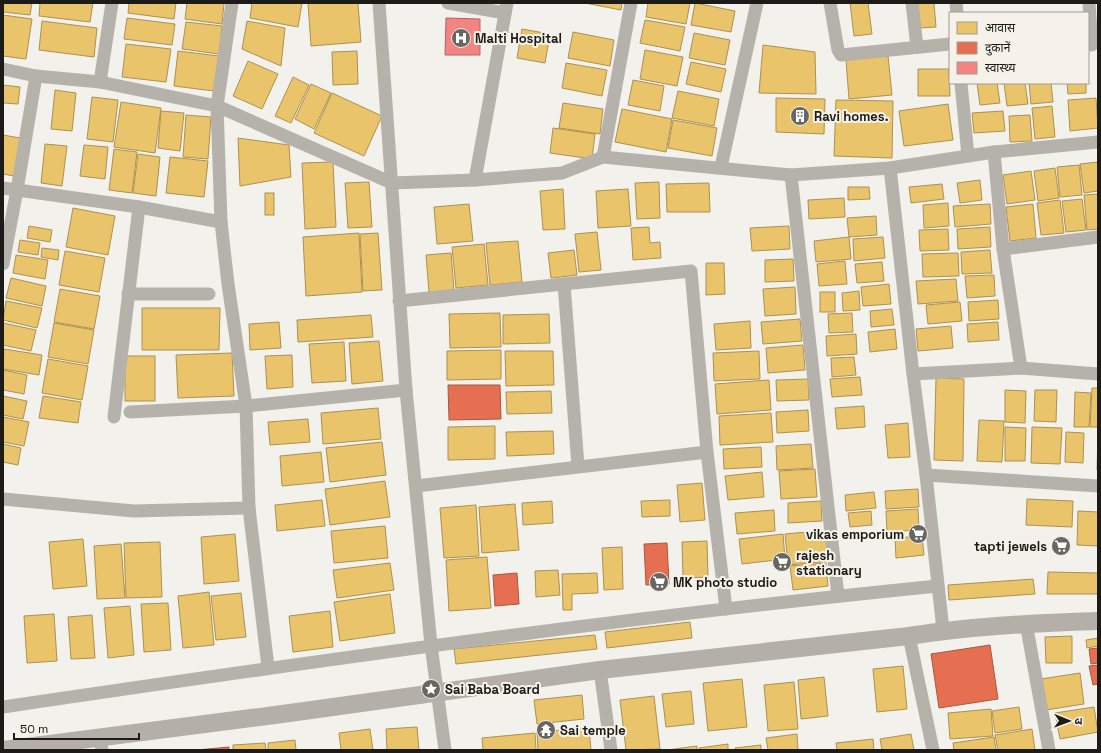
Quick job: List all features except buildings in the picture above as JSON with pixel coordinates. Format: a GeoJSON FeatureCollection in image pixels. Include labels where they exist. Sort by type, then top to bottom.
{"type":"FeatureCollection","features":[{"type":"Feature","properties":{"kind":"street"},"geometry":{"type":"LineString","coordinates":[[100,82],[112,3]]}},
{"type":"Feature","properties":{"kind":"street"},"geometry":{"type":"LineString","coordinates":[[232,3],[217,106],[221,222],[228,284],[246,406],[249,508],[268,668]]}},
{"type":"Feature","properties":{"kind":"street"},"geometry":{"type":"LineString","coordinates":[[379,3],[406,390],[431,645],[445,750]]}},
{"type":"Feature","properties":{"kind":"street"},"geometry":{"type":"LineString","coordinates":[[448,3],[506,8],[475,180]]}},
{"type":"Feature","properties":{"kind":"street"},"geometry":{"type":"LineString","coordinates":[[603,157],[631,3]]}},
{"type":"Feature","properties":{"kind":"street"},"geometry":{"type":"LineString","coordinates":[[721,167],[757,3]]}},
{"type":"Feature","properties":{"kind":"street"},"geometry":{"type":"LineString","coordinates":[[830,3],[838,50],[841,54],[949,44]]}},
{"type":"Feature","properties":{"kind":"street"},"geometry":{"type":"LineString","coordinates":[[912,3],[917,47]]}},
{"type":"Feature","properties":{"kind":"street"},"geometry":{"type":"LineString","coordinates":[[1088,3],[1093,45]]}},
{"type":"Feature","properties":{"kind":"street"},"geometry":{"type":"LineString","coordinates":[[3,69],[36,76],[100,82],[217,106],[392,183],[475,180],[562,173],[603,157],[721,167],[791,175],[890,168],[994,152],[1098,142]]}},
{"type":"Feature","properties":{"kind":"street"},"geometry":{"type":"LineString","coordinates":[[3,264],[36,76]]}},
{"type":"Feature","properties":{"kind":"street"},"geometry":{"type":"LineString","coordinates":[[961,84],[968,156]]}},
{"type":"Feature","properties":{"kind":"street"},"geometry":{"type":"LineString","coordinates":[[994,152],[1003,249],[1020,368]]}},
{"type":"Feature","properties":{"kind":"street"},"geometry":{"type":"LineString","coordinates":[[890,168],[943,630]]}},
{"type":"Feature","properties":{"kind":"street"},"geometry":{"type":"LineString","coordinates":[[791,175],[838,596]]}},
{"type":"Feature","properties":{"kind":"street"},"geometry":{"type":"LineString","coordinates":[[3,188],[139,207],[221,222]]}},
{"type":"Feature","properties":{"kind":"street"},"geometry":{"type":"LineString","coordinates":[[114,417],[139,207]]}},
{"type":"Feature","properties":{"kind":"street"},"geometry":{"type":"LineString","coordinates":[[1003,249],[1098,237]]}},
{"type":"Feature","properties":{"kind":"street"},"geometry":{"type":"LineString","coordinates":[[400,301],[691,271],[707,452],[726,609]]}},
{"type":"Feature","properties":{"kind":"street"},"geometry":{"type":"LineString","coordinates":[[564,284],[578,466]]}},
{"type":"Feature","properties":{"kind":"street"},"geometry":{"type":"LineString","coordinates":[[128,294],[209,294]]}},
{"type":"Feature","properties":{"kind":"street"},"geometry":{"type":"LineString","coordinates":[[913,374],[1020,368],[1098,374]]}},
{"type":"Feature","properties":{"kind":"street"},"geometry":{"type":"LineString","coordinates":[[130,412],[246,406],[406,390]]}},
{"type":"Feature","properties":{"kind":"street"},"geometry":{"type":"LineString","coordinates":[[416,486],[707,452]]}},
{"type":"Feature","properties":{"kind":"street"},"geometry":{"type":"LineString","coordinates":[[926,475],[1098,486]]}},
{"type":"Feature","properties":{"kind":"street"},"geometry":{"type":"LineString","coordinates":[[3,499],[134,511],[249,508]]}},
{"type":"Feature","properties":{"kind":"street"},"geometry":{"type":"LineString","coordinates":[[3,706],[431,645],[726,609],[938,586]]}},
{"type":"Feature","properties":{"kind":"street"},"geometry":{"type":"LineString","coordinates":[[3,750],[101,744],[275,715],[600,670],[909,636],[943,630],[1026,623],[1098,621]]}},
{"type":"Feature","properties":{"kind":"street"},"geometry":{"type":"LineString","coordinates":[[1026,623],[1049,750]]}},
{"type":"Feature","properties":{"kind":"street"},"geometry":{"type":"LineString","coordinates":[[909,636],[933,750]]}},
{"type":"Feature","properties":{"kind":"street"},"geometry":{"type":"LineString","coordinates":[[600,670],[611,750]]}},
{"type":"Feature","properties":{"kind":"place","name":"Malti Hospital"},"geometry":{"type":"Point","coordinates":[461,38]}},
{"type":"Feature","properties":{"kind":"place","name":"Ravi homes."},"geometry":{"type":"Point","coordinates":[800,116]}},
{"type":"Feature","properties":{"kind":"place","name":"vikas emporium"},"geometry":{"type":"Point","coordinates":[918,534]}},
{"type":"Feature","properties":{"kind":"place","name":"tapti jewels"},"geometry":{"type":"Point","coordinates":[1061,546]}},
{"type":"Feature","properties":{"kind":"place","name":"rajesh stationary"},"geometry":{"type":"Point","coordinates":[782,562]}},
{"type":"Feature","properties":{"kind":"place","name":"MK photo studio"},"geometry":{"type":"Point","coordinates":[659,582]}},
{"type":"Feature","properties":{"kind":"place","name":"Sai Baba Board"},"geometry":{"type":"Point","coordinates":[431,689]}},
{"type":"Feature","properties":{"kind":"place","name":"Sai temple"},"geometry":{"type":"Point","coordinates":[546,730]}}]}
